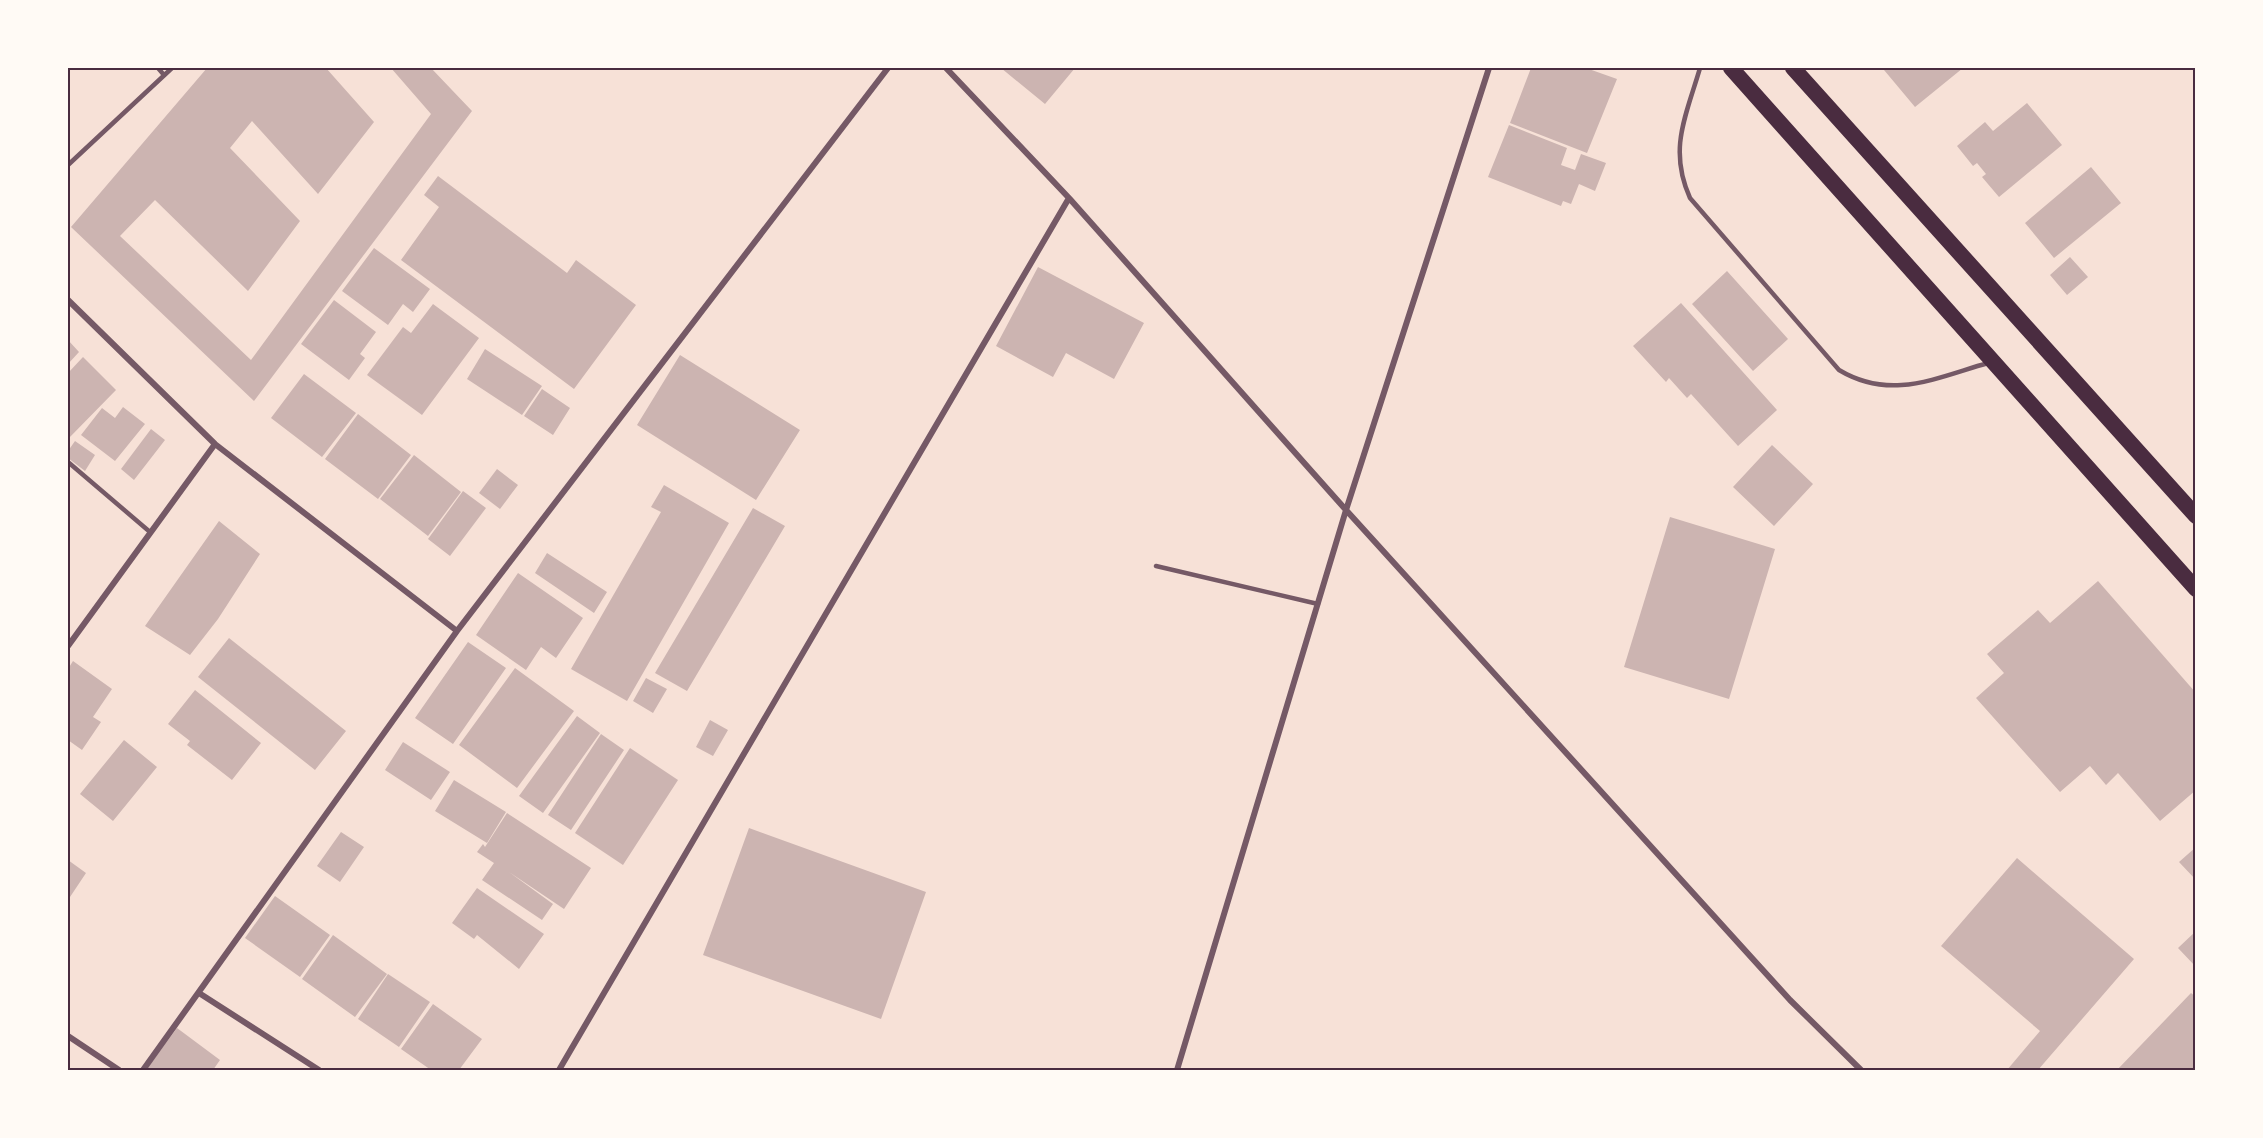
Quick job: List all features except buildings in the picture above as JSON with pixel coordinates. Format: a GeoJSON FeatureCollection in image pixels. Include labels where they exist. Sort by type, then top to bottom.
{"type":"FeatureCollection","features":[{"type":"Feature","properties":{"kind":"highway"},"geometry":{"type":"LineString","coordinates":[[1731,68],[2196,589]]}},
{"type":"Feature","properties":{"kind":"highway"},"geometry":{"type":"LineString","coordinates":[[1793,68],[2196,516]]}},
{"type":"Feature","properties":{"kind":"street"},"geometry":{"type":"LineString","coordinates":[[143,1071],[457,632],[888,68]]}},
{"type":"Feature","properties":{"kind":"street"},"geometry":{"type":"LineString","coordinates":[[946,68],[1069,198],[1346,510],[1790,1000],[1861,1071]]}},
{"type":"Feature","properties":{"kind":"street"},"geometry":{"type":"LineString","coordinates":[[1177,1071],[1346,510],[1488,68]]}},
{"type":"Feature","properties":{"kind":"street"},"geometry":{"type":"LineString","coordinates":[[559,1071],[1069,198]]}},
{"type":"Feature","properties":{"kind":"street"},"geometry":{"type":"LineString","coordinates":[[68,300],[215,444],[457,632]]}},
{"type":"Feature","properties":{"kind":"street"},"geometry":{"type":"LineString","coordinates":[[68,646],[215,444]]}},
{"type":"Feature","properties":{"kind":"street"},"geometry":{"type":"LineString","coordinates":[[199,993],[320,1071]]}},
{"type":"Feature","properties":{"kind":"street"},"geometry":{"type":"LineString","coordinates":[[68,1036],[119,1071]]}},
{"type":"Feature","properties":{"kind":"lane"},"geometry":{"type":"LineString","coordinates":[[158,68],[164,75]]}},
{"type":"Feature","properties":{"kind":"lane"},"geometry":{"type":"LineString","coordinates":[[68,165],[172,68]]}},
{"type":"Feature","properties":{"kind":"lane"},"geometry":{"type":"LineString","coordinates":[[1700,68],[1679,143],[1678,162],[1690,198],[1839,370],[1855,380],[1890,387],[1908,386],[1992,362]]}},
{"type":"Feature","properties":{"kind":"lane"},"geometry":{"type":"LineString","coordinates":[[68,462],[150,532]]}},
{"type":"Feature","properties":{"kind":"lane"},"geometry":{"type":"LineString","coordinates":[[1156,566],[1318,604]]}}]}
